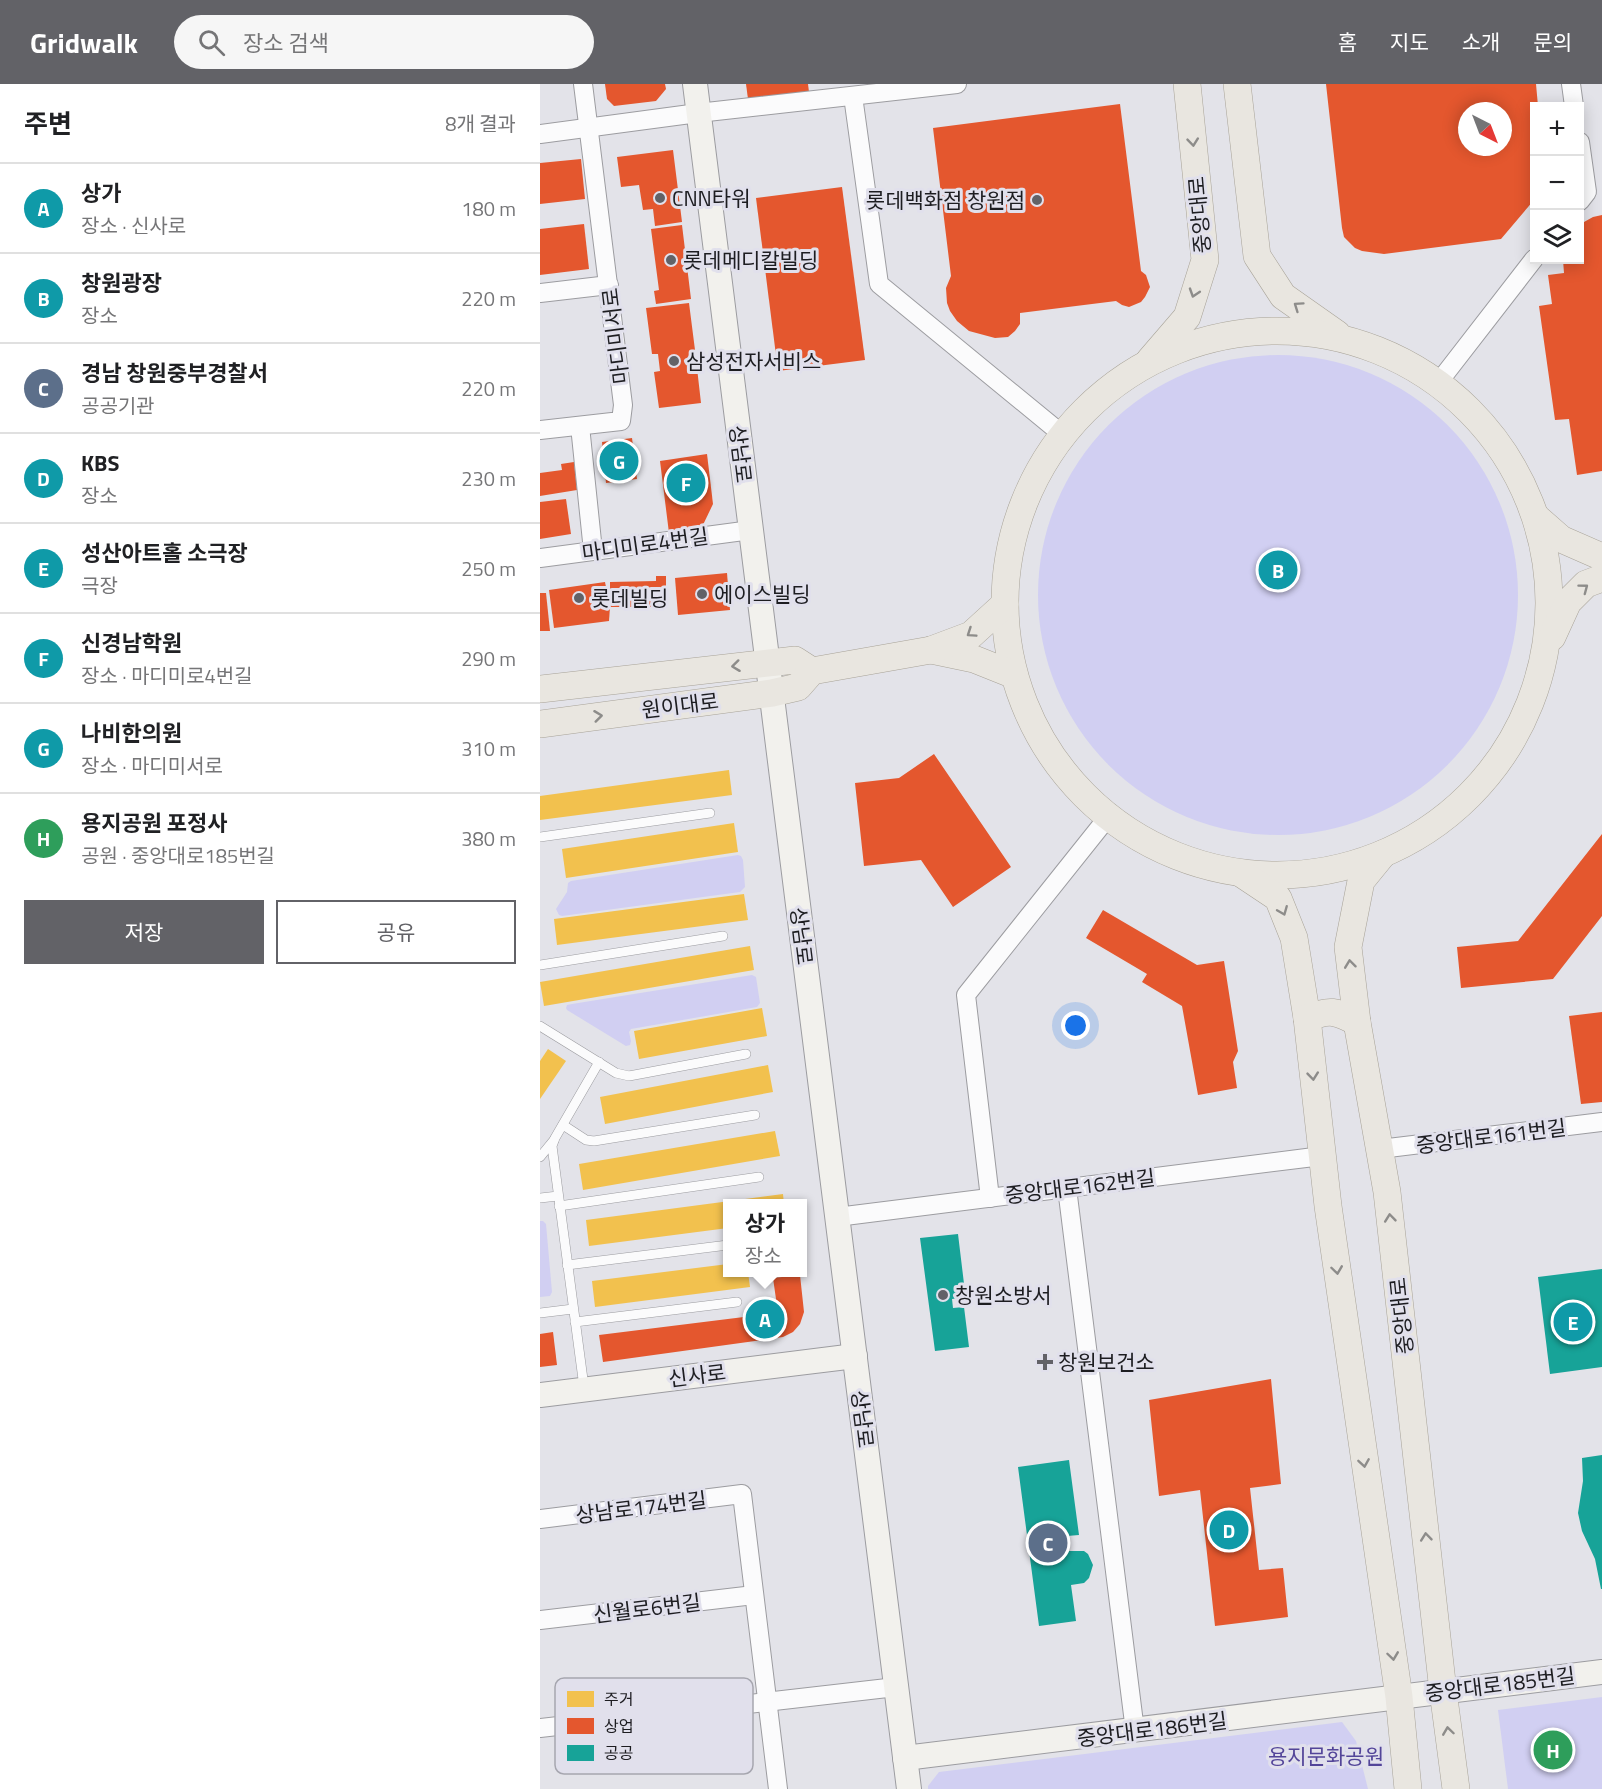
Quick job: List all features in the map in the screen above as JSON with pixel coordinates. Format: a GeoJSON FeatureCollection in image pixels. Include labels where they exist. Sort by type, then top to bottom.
{"type":"FeatureCollection","features":[{"type":"Feature","properties":{"kind":"main road","name":"상남로"},"geometry":{"type":"LineString","coordinates":[[695,84],[909,1789]]}},
{"type":"Feature","properties":{"kind":"main road","name":"중앙대로"},"geometry":{"type":"LineString","coordinates":[[1145,365],[1187,317],[1205,260],[1187,84]]}},
{"type":"Feature","properties":{"kind":"main road"},"geometry":{"type":"LineString","coordinates":[[1237,84],[1257,256],[1283,296],[1346,339]]}},
{"type":"Feature","properties":{"kind":"main road"},"geometry":{"type":"LineString","coordinates":[[1539,675],[1548,627],[1549,595],[1546,564],[1536,517],[1519,478],[1497,442],[1470,410],[1438,383],[1394,357],[1346,339],[1305,332],[1243,333],[1203,341],[1145,365],[1101,396],[1063,435],[1038,473],[1020,515],[1009,559],[1005,604],[1007,640],[1014,675],[1029,716],[1050,754],[1076,788],[1108,817],[1132,834],[1171,854],[1205,866],[1241,873],[1278,875],[1314,872],[1349,865],[1384,853],[1437,822],[1482,781],[1500,757],[1529,704],[1556,626],[1568,602],[1586,584],[1602,578]]}},
{"type":"Feature","properties":{"kind":"main road"},"geometry":{"type":"LineString","coordinates":[[1536,517],[1561,539],[1602,557]]}},
{"type":"Feature","properties":{"kind":"main road","name":"원이대로"},"geometry":{"type":"LineString","coordinates":[[540,724],[771,693],[798,687],[812,671],[931,650],[970,635],[1005,604]]}},
{"type":"Feature","properties":{"kind":"main road","name":"원이대로"},"geometry":{"type":"LineString","coordinates":[[931,650],[974,659],[1014,675]]}},
{"type":"Feature","properties":{"kind":"main road","name":"원이대로"},"geometry":{"type":"LineString","coordinates":[[540,689],[795,660],[812,671]]}},
{"type":"Feature","properties":{"kind":"main road","name":"중앙대로"},"geometry":{"type":"LineString","coordinates":[[1384,853],[1360,881],[1348,948],[1358,1022],[1387,1192],[1456,1789]]}},
{"type":"Feature","properties":{"kind":"main road"},"geometry":{"type":"LineString","coordinates":[[1241,873],[1278,898],[1294,938],[1307,1018],[1322,1156],[1359,1427],[1399,1697],[1408,1789]]}},
{"type":"Feature","properties":{"kind":"main road"},"geometry":{"type":"LineString","coordinates":[[1307,1018],[1331,1011],[1341,1013],[1358,1022]]}},
{"type":"Feature","properties":{"kind":"main road","name":"신사로"},"geometry":{"type":"LineString","coordinates":[[540,1395],[855,1356]]}},
{"type":"Feature","properties":{"kind":"main road","name":"중앙대로185번길"},"geometry":{"type":"LineString","coordinates":[[1399,1697],[1602,1672]]}},
{"type":"Feature","properties":{"kind":"main road","name":"중앙대로186번길"},"geometry":{"type":"LineString","coordinates":[[905,1758],[1399,1697]]}},
{"type":"Feature","properties":{"kind":"street","name":"마디미서로"},"geometry":{"type":"LineString","coordinates":[[579,426],[621,421],[623,405],[583,84]]}},
{"type":"Feature","properties":{"kind":"street"},"geometry":{"type":"LineString","coordinates":[[540,134],[698,113],[957,84]]}},
{"type":"Feature","properties":{"kind":"street"},"geometry":{"type":"LineString","coordinates":[[1571,84],[1573,102]]}},
{"type":"Feature","properties":{"kind":"street"},"geometry":{"type":"LineString","coordinates":[[853,96],[879,284],[1063,435]]}},
{"type":"Feature","properties":{"kind":"street"},"geometry":{"type":"LineString","coordinates":[[1582,156],[1589,194]]}},
{"type":"Feature","properties":{"kind":"street"},"geometry":{"type":"LineString","coordinates":[[1438,383],[1530,264]]}},
{"type":"Feature","properties":{"kind":"street"},"geometry":{"type":"LineString","coordinates":[[540,293],[609,285]]}},
{"type":"Feature","properties":{"kind":"street"},"geometry":{"type":"LineString","coordinates":[[540,430],[579,426],[593,551]]}},
{"type":"Feature","properties":{"kind":"street","name":"마디미로4번길"},"geometry":{"type":"LineString","coordinates":[[540,558],[751,530]]}},
{"type":"Feature","properties":{"kind":"street"},"geometry":{"type":"LineString","coordinates":[[990,1198],[966,994],[1108,817]]}},
{"type":"Feature","properties":{"kind":"street","name":"중앙대로161번길"},"geometry":{"type":"LineString","coordinates":[[1380,1149],[1602,1122]]}},
{"type":"Feature","properties":{"kind":"street","name":"중앙대로162번길"},"geometry":{"type":"LineString","coordinates":[[837,1217],[1322,1156]]}},
{"type":"Feature","properties":{"kind":"street"},"geometry":{"type":"LineString","coordinates":[[1067,1188],[1135,1731]]}},
{"type":"Feature","properties":{"kind":"street","name":"상남로174번길"},"geometry":{"type":"LineString","coordinates":[[540,1519],[742,1494],[754,1595]]}},
{"type":"Feature","properties":{"kind":"street"},"geometry":{"type":"LineString","coordinates":[[754,1595],[778,1789]]}},
{"type":"Feature","properties":{"kind":"street","name":"신월로6번길"},"geometry":{"type":"LineString","coordinates":[[540,1620],[754,1595]]}},
{"type":"Feature","properties":{"kind":"street"},"geometry":{"type":"LineString","coordinates":[[753,1704],[896,1687]]}},
{"type":"Feature","properties":{"kind":"street"},"geometry":{"type":"LineString","coordinates":[[540,1728],[555,1726]]}},
{"type":"Feature","properties":{"kind":"lane"},"geometry":{"type":"LineString","coordinates":[[540,837],[710,813]]}},
{"type":"Feature","properties":{"kind":"lane"},"geometry":{"type":"LineString","coordinates":[[540,965],[723,936]]}},
{"type":"Feature","properties":{"kind":"lane"},"geometry":{"type":"LineString","coordinates":[[541,1028],[616,1073],[629,1076],[746,1054]]}},
{"type":"Feature","properties":{"kind":"lane"},"geometry":{"type":"LineString","coordinates":[[540,1157],[555,1138],[599,1062]]}},
{"type":"Feature","properties":{"kind":"lane"},"geometry":{"type":"LineString","coordinates":[[563,1125],[586,1140],[594,1141],[755,1115]]}},
{"type":"Feature","properties":{"kind":"lane"},"geometry":{"type":"LineString","coordinates":[[555,1138],[552,1146],[553,1157],[584,1389]]}},
{"type":"Feature","properties":{"kind":"lane"},"geometry":{"type":"LineString","coordinates":[[540,1198],[559,1201],[759,1177]]}},
{"type":"Feature","properties":{"kind":"lane"},"geometry":{"type":"LineString","coordinates":[[567,1265],[723,1246]]}},
{"type":"Feature","properties":{"kind":"lane"},"geometry":{"type":"LineString","coordinates":[[575,1322],[737,1302]]}},
{"type":"Feature","properties":{"kind":"lane"},"geometry":{"type":"LineString","coordinates":[[540,1313],[573,1309]]}},
{"type":"Feature","properties":{"kind":"green space"},"geometry":{"type":"Polygon","coordinates":[[[1278,355],[1325,360],[1370,373],[1411,395],[1448,425],[1478,462],[1500,503],[1513,548],[1518,595],[1513,642],[1500,687],[1478,728],[1448,765],[1411,795],[1370,817],[1325,830],[1278,835],[1231,830],[1186,817],[1145,795],[1108,765],[1078,728],[1056,687],[1043,642],[1038,595],[1043,548],[1056,503],[1078,462],[1108,425],[1145,395],[1186,373],[1231,360],[1278,355]]]}},
{"type":"Feature","properties":{"kind":"green space"},"geometry":{"type":"Polygon","coordinates":[[[738,855],[743,860],[745,887],[740,892],[562,916],[556,909],[571,881],[738,855]]]}},
{"type":"Feature","properties":{"kind":"green space"},"geometry":{"type":"Polygon","coordinates":[[[752,975],[756,977],[760,1003],[757,1007],[631,1029],[629,1032],[630,1045],[626,1046],[566,1008],[567,1005],[572,1004],[752,975]]]}},
{"type":"Feature","properties":{"kind":"green space"},"geometry":{"type":"Polygon","coordinates":[[[540,1221],[546,1224],[552,1292],[550,1296],[540,1297],[540,1221]]]}},
{"type":"Feature","properties":{"kind":"green space"},"geometry":{"type":"Polygon","coordinates":[[[1602,1697],[1602,1789],[1508,1789],[1498,1710],[1602,1697]]]}},
{"type":"Feature","properties":{"kind":"green space","name":"용지문화공원"},"geometry":{"type":"Polygon","coordinates":[[[1342,1722],[1356,1741],[1368,1789],[928,1789],[939,1772],[1342,1722]]]}},
{"type":"Feature","properties":{"kind":"building: 주거"},"geometry":{"type":"Polygon","coordinates":[[[729,770],[732,795],[540,820],[540,796],[729,770]]]}},
{"type":"Feature","properties":{"kind":"building: 주거"},"geometry":{"type":"Polygon","coordinates":[[[734,823],[738,852],[566,878],[562,849],[734,823]]]}},
{"type":"Feature","properties":{"kind":"building: 주거"},"geometry":{"type":"Polygon","coordinates":[[[744,894],[748,920],[557,945],[554,919],[744,894]]]}},
{"type":"Feature","properties":{"kind":"building: 주거"},"geometry":{"type":"Polygon","coordinates":[[[750,946],[754,970],[544,1006],[540,982],[750,946]]]}},
{"type":"Feature","properties":{"kind":"building: 주거"},"geometry":{"type":"Polygon","coordinates":[[[762,1008],[767,1036],[639,1059],[634,1031],[762,1008]]]}},
{"type":"Feature","properties":{"kind":"building: 주거"},"geometry":{"type":"Polygon","coordinates":[[[548,1049],[566,1061],[540,1099],[540,1061],[548,1049]]]}},
{"type":"Feature","properties":{"kind":"building: 주거"},"geometry":{"type":"Polygon","coordinates":[[[768,1065],[773,1092],[605,1124],[600,1097],[768,1065]]]}},
{"type":"Feature","properties":{"kind":"building: 주거"},"geometry":{"type":"Polygon","coordinates":[[[775,1131],[780,1156],[583,1190],[579,1164],[775,1131]]]}},
{"type":"Feature","properties":{"kind":"building: 주거"},"geometry":{"type":"Polygon","coordinates":[[[783,1194],[784,1199],[745,1199],[783,1194]]]}},
{"type":"Feature","properties":{"kind":"building: 주거"},"geometry":{"type":"Polygon","coordinates":[[[723,1202],[723,1229],[589,1246],[586,1220],[723,1202]]]}},
{"type":"Feature","properties":{"kind":"building: 주거"},"geometry":{"type":"Polygon","coordinates":[[[723,1265],[723,1277],[749,1277],[750,1287],[595,1307],[592,1281],[723,1265]]]}},
{"type":"Feature","properties":{"kind":"building: 상업"},"geometry":{"type":"Polygon","coordinates":[[[605,84],[665,84],[666,89],[656,101],[614,106],[607,99],[605,84]]]}},
{"type":"Feature","properties":{"kind":"building: 상업"},"geometry":{"type":"Polygon","coordinates":[[[746,84],[808,84],[809,92],[748,99],[746,84]]]}},
{"type":"Feature","properties":{"kind":"building: 상업"},"geometry":{"type":"Polygon","coordinates":[[[1326,84],[1536,84],[1538,102],[1530,102],[1530,205],[1501,239],[1384,254],[1362,251],[1355,248],[1344,237],[1326,84]]]}},
{"type":"Feature","properties":{"kind":"building: 상업","name":"롯데백화점 창원점"},"geometry":{"type":"Polygon","coordinates":[[[1120,104],[1141,271],[1146,275],[1150,287],[1145,297],[1141,302],[1129,307],[1116,301],[1020,313],[1020,324],[1008,337],[995,338],[969,331],[957,321],[947,303],[946,288],[951,276],[933,128],[1120,104]]]}},
{"type":"Feature","properties":{"kind":"building: 상업","name":"CNN타워"},"geometry":{"type":"Polygon","coordinates":[[[673,150],[682,222],[655,226],[653,209],[643,210],[639,185],[621,187],[617,157],[673,150]]]}},
{"type":"Feature","properties":{"kind":"building: 상업"},"geometry":{"type":"Polygon","coordinates":[[[581,159],[585,199],[540,204],[540,163],[581,159]]]}},
{"type":"Feature","properties":{"kind":"building: 상업"},"geometry":{"type":"Polygon","coordinates":[[[842,187],[865,360],[778,371],[756,198],[842,187]]]}},
{"type":"Feature","properties":{"kind":"building: 상업"},"geometry":{"type":"Polygon","coordinates":[[[1602,215],[1602,471],[1577,475],[1569,419],[1555,420],[1539,306],[1552,304],[1548,275],[1564,273],[1563,264],[1584,264],[1584,222],[1602,215]]]}},
{"type":"Feature","properties":{"kind":"building: 상업"},"geometry":{"type":"Polygon","coordinates":[[[584,224],[589,269],[540,275],[540,229],[584,224]]]}},
{"type":"Feature","properties":{"kind":"building: 상업","name":"롯데메디칼빌딩"},"geometry":{"type":"Polygon","coordinates":[[[682,225],[691,299],[656,304],[654,291],[659,290],[651,229],[682,225]]]}},
{"type":"Feature","properties":{"kind":"building: 상업","name":"삼성전자서비스"},"geometry":{"type":"Polygon","coordinates":[[[689,303],[695,350],[689,351],[691,368],[697,368],[701,403],[659,408],[654,372],[660,371],[658,354],[652,354],[646,308],[689,303]]]}},
{"type":"Feature","properties":{"kind":"building: 상업"},"geometry":{"type":"Polygon","coordinates":[[[632,438],[637,479],[606,483],[602,442],[632,438]]]}},
{"type":"Feature","properties":{"kind":"building: 상업"},"geometry":{"type":"Polygon","coordinates":[[[707,454],[713,504],[702,527],[669,533],[660,461],[707,454]]]}},
{"type":"Feature","properties":{"kind":"building: 상업"},"geometry":{"type":"Polygon","coordinates":[[[574,462],[577,490],[540,496],[540,473],[562,470],[561,464],[574,462]]]}},
{"type":"Feature","properties":{"kind":"building: 상업"},"geometry":{"type":"Polygon","coordinates":[[[566,499],[571,534],[540,539],[540,502],[566,499]]]}},
{"type":"Feature","properties":{"kind":"building: 상업","name":"에이스빌딩"},"geometry":{"type":"Polygon","coordinates":[[[727,573],[730,610],[678,615],[675,578],[727,573]]]}},
{"type":"Feature","properties":{"kind":"building: 상업"},"geometry":{"type":"Polygon","coordinates":[[[656,576],[666,576],[666,607],[610,607],[610,582],[656,581],[656,576]]]}},
{"type":"Feature","properties":{"kind":"building: 상업","name":"롯데빌딩"},"geometry":{"type":"Polygon","coordinates":[[[605,582],[610,607],[609,621],[554,628],[549,590],[605,582]]]}},
{"type":"Feature","properties":{"kind":"building: 상업"},"geometry":{"type":"Polygon","coordinates":[[[540,593],[546,593],[550,631],[540,631],[540,593]]]}},
{"type":"Feature","properties":{"kind":"building: 상업"},"geometry":{"type":"Polygon","coordinates":[[[934,754],[1011,867],[953,907],[921,860],[864,866],[855,783],[899,778],[934,754]]]}},
{"type":"Feature","properties":{"kind":"building: 상업"},"geometry":{"type":"Polygon","coordinates":[[[1602,834],[1602,916],[1553,979],[1461,988],[1457,947],[1518,941],[1602,834]]]}},
{"type":"Feature","properties":{"kind":"building: 상업"},"geometry":{"type":"Polygon","coordinates":[[[1103,910],[1197,965],[1224,961],[1238,1051],[1233,1062],[1237,1088],[1198,1095],[1182,1006],[1142,982],[1147,974],[1086,938],[1103,910]]]}},
{"type":"Feature","properties":{"kind":"building: 상업"},"geometry":{"type":"Polygon","coordinates":[[[1602,1012],[1602,1102],[1581,1104],[1569,1016],[1602,1012]]]}},
{"type":"Feature","properties":{"kind":"building: 상업"},"geometry":{"type":"Polygon","coordinates":[[[800,1277],[804,1312],[800,1324],[793,1332],[783,1337],[603,1362],[599,1335],[769,1314],[775,1311],[777,1306],[773,1278],[800,1277]]]}},
{"type":"Feature","properties":{"kind":"building: 상업"},"geometry":{"type":"Polygon","coordinates":[[[553,1332],[557,1365],[540,1367],[540,1334],[553,1332]]]}},
{"type":"Feature","properties":{"kind":"building: 상업"},"geometry":{"type":"Polygon","coordinates":[[[1271,1379],[1281,1484],[1250,1488],[1259,1570],[1283,1568],[1288,1617],[1215,1626],[1200,1490],[1159,1496],[1149,1400],[1271,1379]]]}},
{"type":"Feature","properties":{"kind":"building: 공공","name":"창원소방서"},"geometry":{"type":"Polygon","coordinates":[[[958,1234],[965,1292],[959,1292],[960,1298],[952,1299],[953,1308],[964,1307],[969,1347],[935,1351],[920,1238],[958,1234]]]}},
{"type":"Feature","properties":{"kind":"building: 공공"},"geometry":{"type":"Polygon","coordinates":[[[1602,1269],[1602,1367],[1550,1374],[1538,1277],[1602,1269]]]}},
{"type":"Feature","properties":{"kind":"building: 공공"},"geometry":{"type":"Polygon","coordinates":[[[1602,1455],[1601,1589],[1595,1559],[1582,1531],[1578,1513],[1583,1481],[1582,1458],[1602,1455]]]}},
{"type":"Feature","properties":{"kind":"building: 공공"},"geometry":{"type":"Polygon","coordinates":[[[1069,1460],[1079,1535],[1067,1536],[1069,1551],[1084,1551],[1093,1565],[1089,1578],[1084,1583],[1071,1585],[1076,1621],[1039,1626],[1018,1467],[1069,1460]]]}},
{"type":"Feature","properties":{"kind":"place","name":"CNN타워"},"geometry":{"type":"Point","coordinates":[660,198]}},
{"type":"Feature","properties":{"kind":"place","name":"롯데백화점 창원점"},"geometry":{"type":"Point","coordinates":[1037,200]}},
{"type":"Feature","properties":{"kind":"place","name":"롯데메디칼빌딩"},"geometry":{"type":"Point","coordinates":[671,260]}},
{"type":"Feature","properties":{"kind":"place","name":"삼성전자서비스"},"geometry":{"type":"Point","coordinates":[674,361]}},
{"type":"Feature","properties":{"kind":"place","name":"나비한의원"},"geometry":{"type":"Point","coordinates":[619,461]}},
{"type":"Feature","properties":{"kind":"place","name":"신경남학원"},"geometry":{"type":"Point","coordinates":[686,483]}},
{"type":"Feature","properties":{"kind":"place","name":"창원광장"},"geometry":{"type":"Point","coordinates":[1278,570]}},
{"type":"Feature","properties":{"kind":"place","name":"에이스빌딩"},"geometry":{"type":"Point","coordinates":[702,594]}},
{"type":"Feature","properties":{"kind":"place","name":"롯데빌딩"},"geometry":{"type":"Point","coordinates":[579,598]}},
{"type":"Feature","properties":{"kind":"place","name":"창원소방서"},"geometry":{"type":"Point","coordinates":[943,1295]}},
{"type":"Feature","properties":{"kind":"place","name":"상가"},"geometry":{"type":"Point","coordinates":[765,1319]}},
{"type":"Feature","properties":{"kind":"place","name":"성산아트홀 소극장"},"geometry":{"type":"Point","coordinates":[1573,1322]}},
{"type":"Feature","properties":{"kind":"place","name":"창원보건소"},"geometry":{"type":"Point","coordinates":[1045,1362]}},
{"type":"Feature","properties":{"kind":"place","name":"KBS"},"geometry":{"type":"Point","coordinates":[1229,1530]}},
{"type":"Feature","properties":{"kind":"place","name":"경남 창원중부경찰서"},"geometry":{"type":"Point","coordinates":[1048,1543]}},
{"type":"Feature","properties":{"kind":"place","name":"용지공원 포정사"},"geometry":{"type":"Point","coordinates":[1553,1750]}}]}
